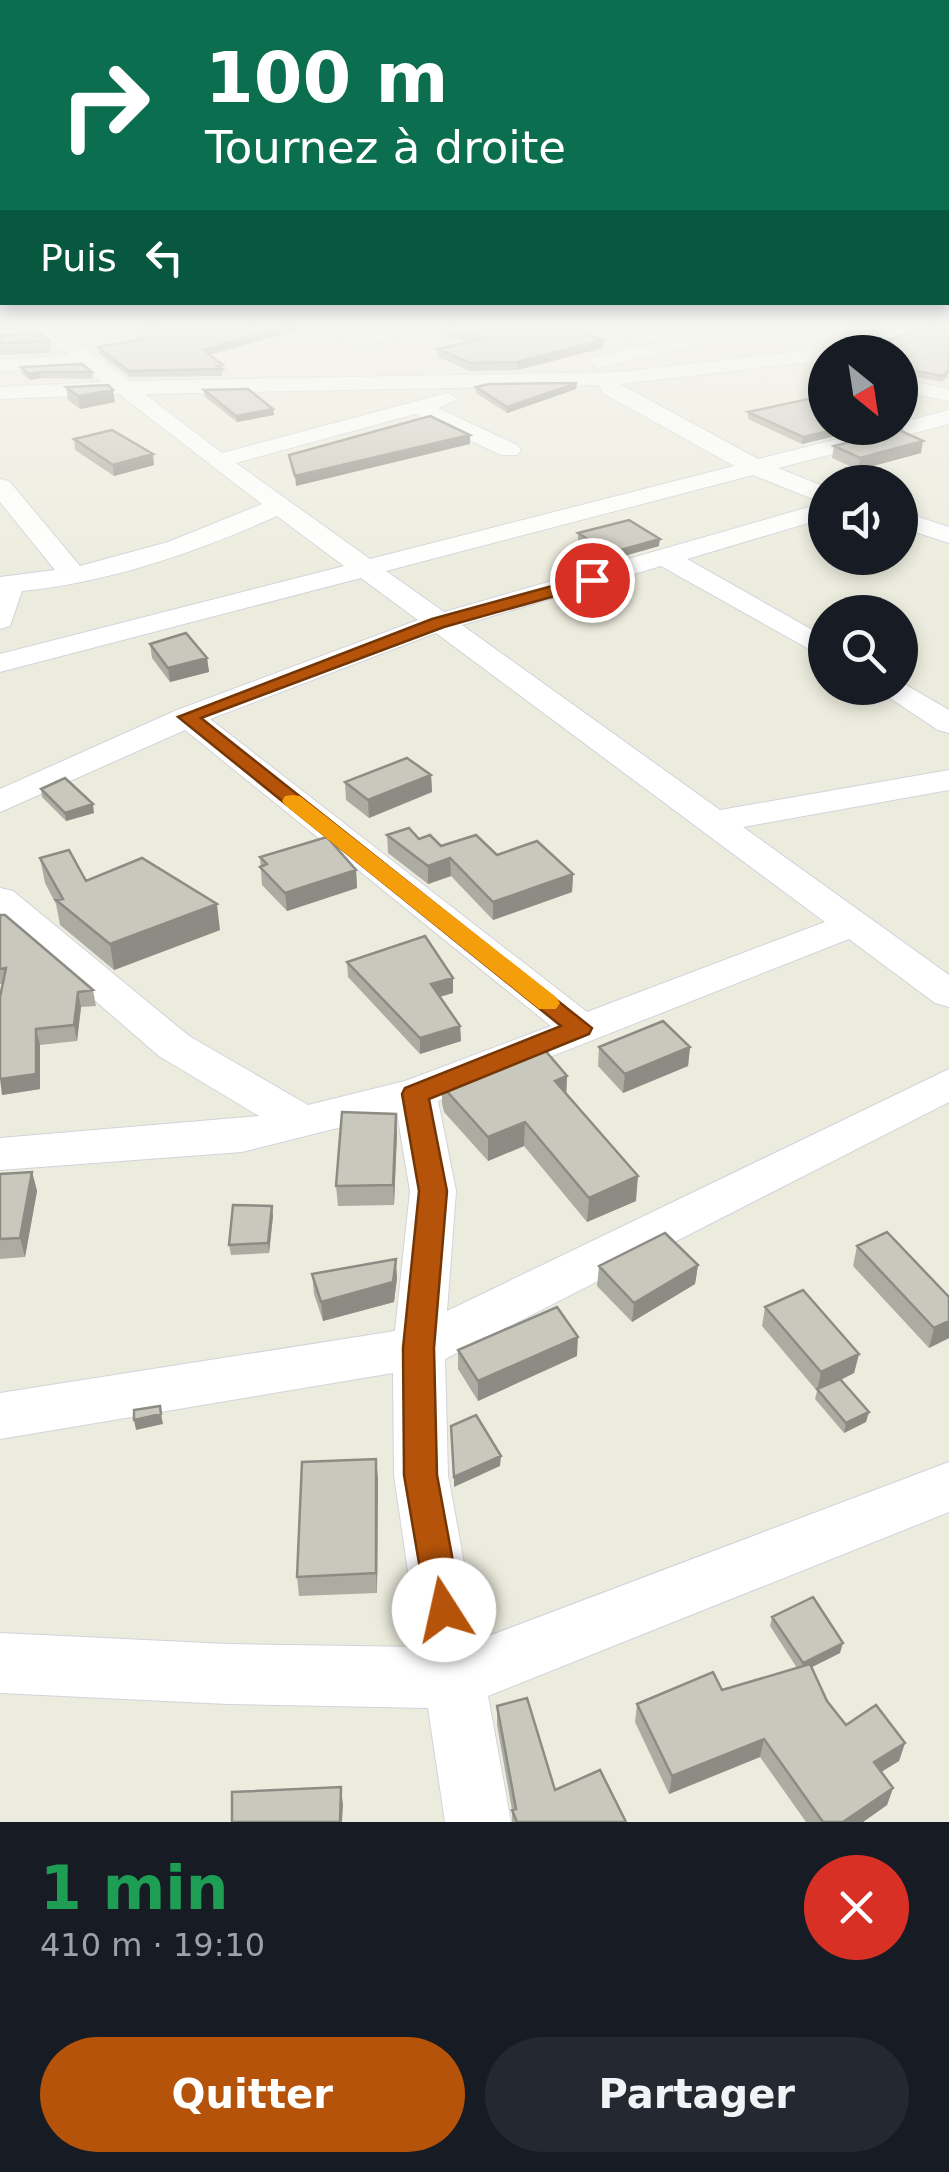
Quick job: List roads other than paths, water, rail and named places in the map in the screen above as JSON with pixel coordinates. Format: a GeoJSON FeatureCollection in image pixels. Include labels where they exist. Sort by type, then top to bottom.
{"type":"FeatureCollection","features":[{"type":"Feature","properties":{"kind":"street"},"geometry":{"type":"LineString","coordinates":[[154,411],[438,623],[949,994]]}},
{"type":"Feature","properties":{"kind":"street"},"geometry":{"type":"LineString","coordinates":[[218,461],[402,411]]}},
{"type":"Feature","properties":{"kind":"street"},"geometry":{"type":"LineString","coordinates":[[426,411],[509,450]]}},
{"type":"Feature","properties":{"kind":"street"},"geometry":{"type":"LineString","coordinates":[[653,411],[754,467],[808,489]]}},
{"type":"Feature","properties":{"kind":"street"},"geometry":{"type":"LineString","coordinates":[[0,662],[949,417]]}},
{"type":"Feature","properties":{"kind":"street"},"geometry":{"type":"LineString","coordinates":[[0,486],[74,575]]}},
{"type":"Feature","properties":{"kind":"street"},"geometry":{"type":"LineString","coordinates":[[0,620],[5,584],[136,562],[217,535],[279,506]]}},
{"type":"Feature","properties":{"kind":"street"},"geometry":{"type":"LineString","coordinates":[[0,802],[188,717],[438,623],[808,515]]}},
{"type":"Feature","properties":{"kind":"street"},"geometry":{"type":"LineString","coordinates":[[918,523],[943,529]]}},
{"type":"Feature","properties":{"kind":"street"},"geometry":{"type":"LineString","coordinates":[[668,559],[808,639]]}},
{"type":"Feature","properties":{"kind":"street"},"geometry":{"type":"LineString","coordinates":[[918,704],[949,722]]}},
{"type":"Feature","properties":{"kind":"street"},"geometry":{"type":"LineString","coordinates":[[188,717],[580,1028]]}},
{"type":"Feature","properties":{"kind":"street"},"geometry":{"type":"LineString","coordinates":[[713,822],[949,780]]}},
{"type":"Feature","properties":{"kind":"street"},"geometry":{"type":"LineString","coordinates":[[0,900],[174,1046],[305,1124]]}},
{"type":"Feature","properties":{"kind":"street"},"geometry":{"type":"LineString","coordinates":[[0,1154],[242,1136],[305,1124],[415,1094],[853,924]]}},
{"type":"Feature","properties":{"kind":"street"},"geometry":{"type":"LineString","coordinates":[[0,1416],[418,1348],[949,1084]]}},
{"type":"Feature","properties":{"kind":"street"},"geometry":{"type":"LineString","coordinates":[[415,1094],[433,1191],[418,1348],[420,1475],[457,1678],[478,1822]]}},
{"type":"Feature","properties":{"kind":"street"},"geometry":{"type":"LineString","coordinates":[[0,1662],[228,1674],[457,1678],[949,1487]]}}]}
